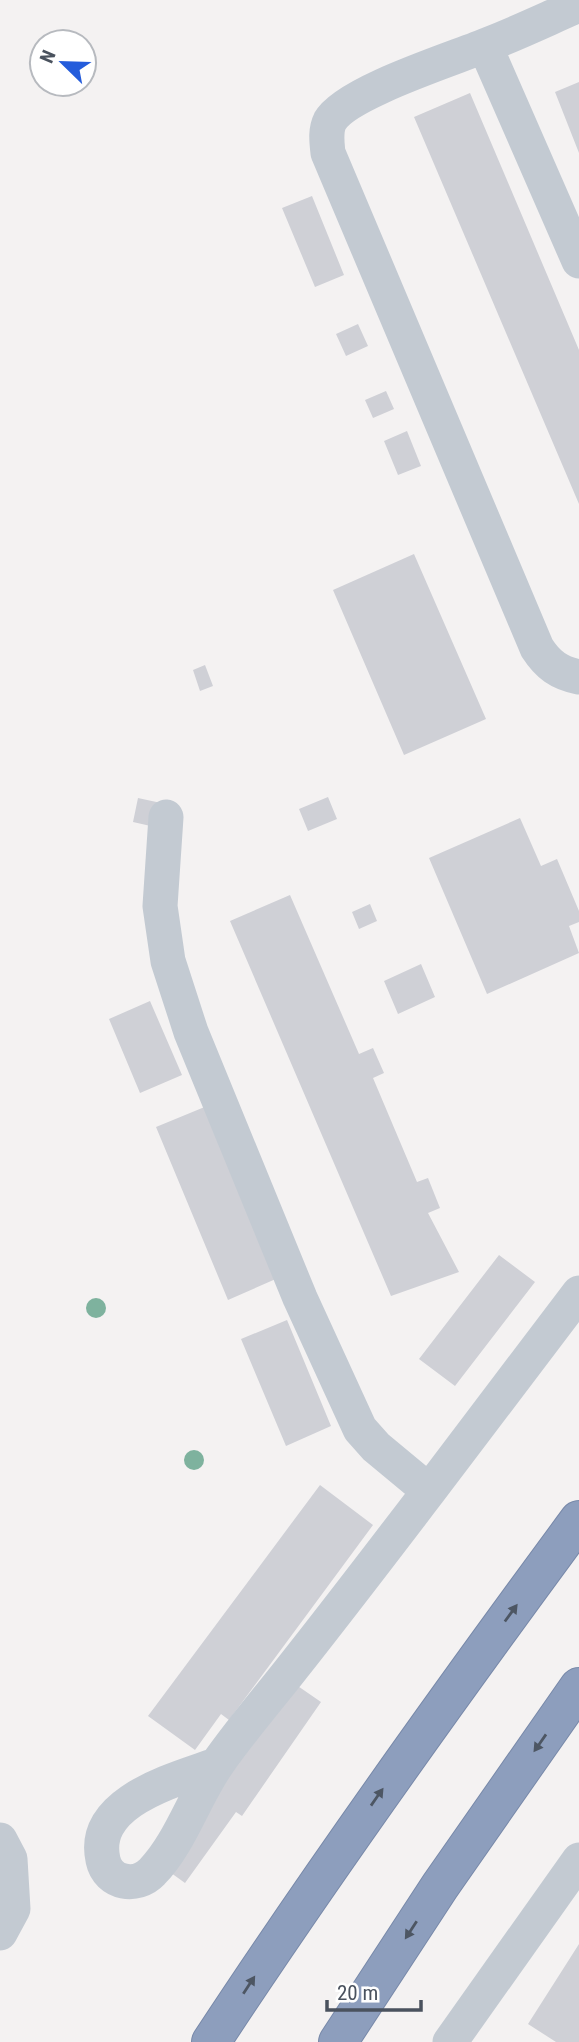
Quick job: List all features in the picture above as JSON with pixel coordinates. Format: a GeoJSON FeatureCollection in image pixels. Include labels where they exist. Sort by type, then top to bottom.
{"type":"FeatureCollection","features":[{"type":"Feature","properties":{"kind":"highway"},"geometry":{"type":"LineString","coordinates":[[211,2042],[274,1945],[428,1725],[579,1520]]}},
{"type":"Feature","properties":{"kind":"highway"},"geometry":{"type":"LineString","coordinates":[[338,2042],[440,1886],[579,1687]]}},
{"type":"Feature","properties":{"kind":"lane"},"geometry":{"type":"LineString","coordinates":[[579,5],[485,46],[377,88],[343,107],[330,121],[326,134],[328,153],[537,648],[547,663],[562,672],[579,677]]}},
{"type":"Feature","properties":{"kind":"lane"},"geometry":{"type":"LineString","coordinates":[[485,46],[579,261]]}},
{"type":"Feature","properties":{"kind":"lane"},"geometry":{"type":"LineString","coordinates":[[166,817],[160,906],[168,961],[191,1032],[300,1298],[360,1429],[376,1447],[429,1492]]}},
{"type":"Feature","properties":{"kind":"lane"},"geometry":{"type":"LineString","coordinates":[[216,1765],[429,1492],[579,1293]]}},
{"type":"Feature","properties":{"kind":"lane"},"geometry":{"type":"LineString","coordinates":[[0,1840],[10,1859],[13,1909],[0,1933]]}},
{"type":"Feature","properties":{"kind":"lane"},"geometry":{"type":"LineString","coordinates":[[450,2042],[579,1860]]}},
{"type":"Feature","properties":{"kind":"building"},"geometry":{"type":"Polygon","coordinates":[[[579,82],[579,153],[555,92],[579,82]]]}},
{"type":"Feature","properties":{"kind":"building"},"geometry":{"type":"Polygon","coordinates":[[[470,93],[579,350],[579,504],[414,117],[470,93]]]}},
{"type":"Feature","properties":{"kind":"building"},"geometry":{"type":"Polygon","coordinates":[[[312,196],[344,275],[315,287],[282,208],[312,196]]]}},
{"type":"Feature","properties":{"kind":"building"},"geometry":{"type":"Polygon","coordinates":[[[358,324],[368,346],[346,356],[336,334],[358,324]]]}},
{"type":"Feature","properties":{"kind":"building"},"geometry":{"type":"Polygon","coordinates":[[[386,391],[394,409],[373,418],[365,400],[386,391]]]}},
{"type":"Feature","properties":{"kind":"building"},"geometry":{"type":"Polygon","coordinates":[[[407,431],[421,466],[398,475],[384,441],[407,431]]]}},
{"type":"Feature","properties":{"kind":"building"},"geometry":{"type":"Polygon","coordinates":[[[414,554],[486,719],[404,755],[333,590],[414,554]]]}},
{"type":"Feature","properties":{"kind":"building"},"geometry":{"type":"Polygon","coordinates":[[[205,665],[213,686],[200,691],[193,670],[205,665]]]}},
{"type":"Feature","properties":{"kind":"building"},"geometry":{"type":"Polygon","coordinates":[[[328,797],[337,819],[308,831],[299,809],[328,797]]]}},
{"type":"Feature","properties":{"kind":"building"},"geometry":{"type":"Polygon","coordinates":[[[138,798],[161,803],[155,827],[133,822],[138,798]]]}},
{"type":"Feature","properties":{"kind":"building"},"geometry":{"type":"Polygon","coordinates":[[[520,818],[541,866],[557,859],[579,911],[579,922],[569,926],[579,953],[487,994],[429,858],[520,818]]]}},
{"type":"Feature","properties":{"kind":"building"},"geometry":{"type":"Polygon","coordinates":[[[290,895],[359,1054],[373,1048],[384,1073],[373,1078],[417,1182],[428,1178],[440,1208],[428,1213],[459,1272],[391,1296],[230,921],[290,895]]]}},
{"type":"Feature","properties":{"kind":"building"},"geometry":{"type":"Polygon","coordinates":[[[370,904],[377,921],[359,929],[352,912],[370,904]]]}},
{"type":"Feature","properties":{"kind":"building"},"geometry":{"type":"Polygon","coordinates":[[[421,964],[435,997],[398,1014],[384,981],[421,964]]]}},
{"type":"Feature","properties":{"kind":"building"},"geometry":{"type":"Polygon","coordinates":[[[150,1001],[182,1075],[140,1093],[109,1019],[150,1001]]]}},
{"type":"Feature","properties":{"kind":"building"},"geometry":{"type":"Polygon","coordinates":[[[207,1106],[278,1278],[228,1300],[156,1127],[207,1106]]]}},
{"type":"Feature","properties":{"kind":"building"},"geometry":{"type":"Polygon","coordinates":[[[499,1255],[535,1282],[455,1386],[419,1359],[499,1255]]]}},
{"type":"Feature","properties":{"kind":"building"},"geometry":{"type":"Polygon","coordinates":[[[287,1320],[331,1426],[286,1446],[241,1339],[287,1320]]]}},
{"type":"Feature","properties":{"kind":"building"},"geometry":{"type":"Polygon","coordinates":[[[320,1485],[373,1525],[229,1720],[221,1714],[195,1750],[148,1716],[320,1485]]]}},
{"type":"Feature","properties":{"kind":"building"},"geometry":{"type":"Polygon","coordinates":[[[292,1682],[321,1702],[242,1816],[236,1812],[185,1883],[167,1870],[217,1798],[213,1796],[292,1682]]]}},
{"type":"Feature","properties":{"kind":"building"},"geometry":{"type":"Polygon","coordinates":[[[579,1944],[579,2042],[556,2042],[528,2024],[579,1944]]]}}]}
